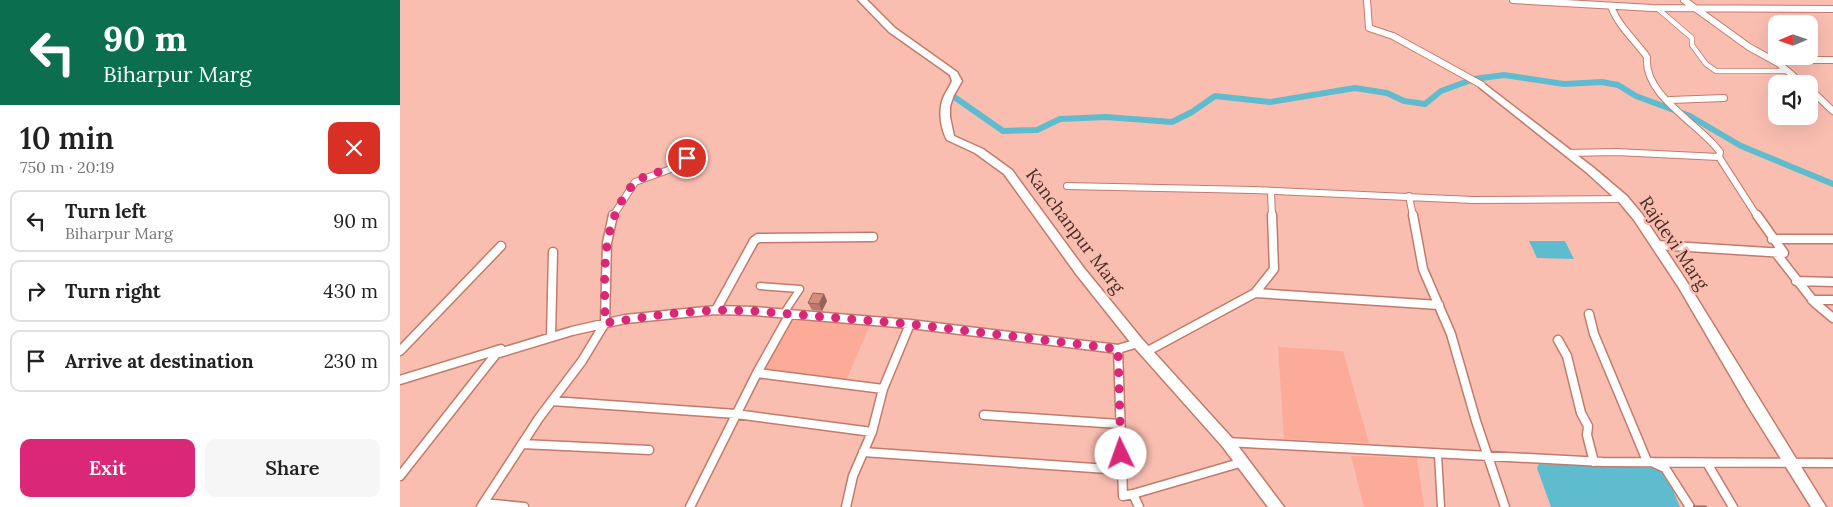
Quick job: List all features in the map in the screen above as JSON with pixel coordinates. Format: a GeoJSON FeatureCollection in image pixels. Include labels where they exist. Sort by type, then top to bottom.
{"type":"FeatureCollection","features":[{"type":"Feature","properties":{"kind":"main road","name":"Kanchanpur Marg"},"geometry":{"type":"LineString","coordinates":[[862,0],[892,30],[954,74],[957,81],[955,88],[950,94],[944,116],[950,138],[979,151],[1008,172],[1080,271],[1138,343],[1228,442],[1277,507]]}},
{"type":"Feature","properties":{"kind":"main road","name":"Rajdevi Marg"},"geometry":{"type":"LineString","coordinates":[[1482,85],[1623,198],[1657,245],[1819,507]]}},
{"type":"Feature","properties":{"kind":"street"},"geometry":{"type":"LineString","coordinates":[[1367,0],[1369,28],[1393,36],[1482,85]]}},
{"type":"Feature","properties":{"kind":"street"},"geometry":{"type":"LineString","coordinates":[[1513,0],[1642,8],[1830,9],[1833,14]]}},
{"type":"Feature","properties":{"kind":"street"},"geometry":{"type":"LineString","coordinates":[[1603,0],[1609,6],[1616,20],[1632,36],[1647,57],[1646,67],[1651,81],[1681,114],[1711,139],[1720,152],[1719,157],[1772,239],[1784,253],[1657,245]]}},
{"type":"Feature","properties":{"kind":"street"},"geometry":{"type":"LineString","coordinates":[[1635,0],[1642,8]]}},
{"type":"Feature","properties":{"kind":"street"},"geometry":{"type":"LineString","coordinates":[[1684,0],[1749,48],[1768,58]]}},
{"type":"Feature","properties":{"kind":"street"},"geometry":{"type":"LineString","coordinates":[[1657,8],[1666,13],[1680,29],[1690,34],[1694,40],[1692,45],[1706,64],[1716,71],[1787,71]]}},
{"type":"Feature","properties":{"kind":"street"},"geometry":{"type":"LineString","coordinates":[[1818,60],[1833,60]]}},
{"type":"Feature","properties":{"kind":"street"},"geometry":{"type":"LineString","coordinates":[[1778,65],[1792,75]]}},
{"type":"Feature","properties":{"kind":"street"},"geometry":{"type":"LineString","coordinates":[[1818,96],[1833,110]]}},
{"type":"Feature","properties":{"kind":"street"},"geometry":{"type":"LineString","coordinates":[[1670,100],[1724,98]]}},
{"type":"Feature","properties":{"kind":"street"},"geometry":{"type":"LineString","coordinates":[[524,507],[483,505],[552,400],[582,361],[605,323],[607,244],[610,223],[617,207],[635,182],[679,166],[694,151]]}},
{"type":"Feature","properties":{"kind":"street"},"geometry":{"type":"LineString","coordinates":[[1568,153],[1616,152],[1719,157]]}},
{"type":"Feature","properties":{"kind":"street"},"geometry":{"type":"LineString","coordinates":[[1068,186],[1408,196],[1473,200],[1623,198]]}},
{"type":"Feature","properties":{"kind":"street"},"geometry":{"type":"LineString","coordinates":[[1146,352],[1255,293],[1274,269],[1271,192]]}},
{"type":"Feature","properties":{"kind":"street"},"geometry":{"type":"LineString","coordinates":[[1408,196],[1424,269],[1451,334],[1505,507]]}},
{"type":"Feature","properties":{"kind":"street"},"geometry":{"type":"LineString","coordinates":[[716,310],[758,238],[874,237]]}},
{"type":"Feature","properties":{"kind":"street"},"geometry":{"type":"LineString","coordinates":[[1772,239],[1833,239]]}},
{"type":"Feature","properties":{"kind":"street"},"geometry":{"type":"LineString","coordinates":[[400,351],[501,246]]}},
{"type":"Feature","properties":{"kind":"street"},"geometry":{"type":"LineString","coordinates":[[551,337],[553,252]]}},
{"type":"Feature","properties":{"kind":"street"},"geometry":{"type":"LineString","coordinates":[[1775,252],[1812,300],[1833,318]]}},
{"type":"Feature","properties":{"kind":"street"},"geometry":{"type":"LineString","coordinates":[[1796,281],[1833,282]]}},
{"type":"Feature","properties":{"kind":"street"},"geometry":{"type":"LineString","coordinates":[[690,507],[800,289],[760,286]]}},
{"type":"Feature","properties":{"kind":"street"},"geometry":{"type":"LineString","coordinates":[[1255,293],[1439,305]]}},
{"type":"Feature","properties":{"kind":"street"},"geometry":{"type":"LineString","coordinates":[[1812,300],[1833,300]]}},
{"type":"Feature","properties":{"kind":"street"},"geometry":{"type":"LineString","coordinates":[[400,380],[467,358],[605,323],[650,316],[716,310],[910,324],[1118,349],[1138,343]]}},
{"type":"Feature","properties":{"kind":"street"},"geometry":{"type":"LineString","coordinates":[[1589,314],[1594,334],[1617,386],[1628,420],[1648,461],[1664,468],[1690,507]]}},
{"type":"Feature","properties":{"kind":"street"},"geometry":{"type":"LineString","coordinates":[[846,507],[853,476],[872,432],[883,389],[910,324]]}},
{"type":"Feature","properties":{"kind":"street"},"geometry":{"type":"LineString","coordinates":[[1558,340],[1567,356],[1581,413],[1588,426],[1586,435],[1594,462]]}},
{"type":"Feature","properties":{"kind":"street"},"geometry":{"type":"LineString","coordinates":[[400,476],[496,354],[511,348]]}},
{"type":"Feature","properties":{"kind":"street"},"geometry":{"type":"LineString","coordinates":[[1118,349],[1119,424],[1123,496],[1243,462]]}},
{"type":"Feature","properties":{"kind":"street"},"geometry":{"type":"LineString","coordinates":[[757,373],[883,389]]}},
{"type":"Feature","properties":{"kind":"street"},"geometry":{"type":"LineString","coordinates":[[552,400],[736,414],[872,432]]}},
{"type":"Feature","properties":{"kind":"street"},"geometry":{"type":"LineString","coordinates":[[984,416],[1119,424]]}},
{"type":"Feature","properties":{"kind":"street"},"geometry":{"type":"LineString","coordinates":[[1228,442],[1438,455],[1594,462],[1833,463]]}},
{"type":"Feature","properties":{"kind":"street"},"geometry":{"type":"LineString","coordinates":[[522,444],[649,450]]}},
{"type":"Feature","properties":{"kind":"street"},"geometry":{"type":"LineString","coordinates":[[863,452],[1112,471],[1122,470]]}},
{"type":"Feature","properties":{"kind":"street"},"geometry":{"type":"LineString","coordinates":[[1438,455],[1441,507]]}},
{"type":"Feature","properties":{"kind":"street"},"geometry":{"type":"LineString","coordinates":[[1707,463],[1733,507]]}},
{"type":"Feature","properties":{"kind":"street"},"geometry":{"type":"LineString","coordinates":[[1133,494],[1138,507]]}},
{"type":"Feature","properties":{"kind":"shaded area"},"geometry":{"type":"Polygon","coordinates":[[[794,316],[871,323],[845,383],[763,371],[794,316]]]}},
{"type":"Feature","properties":{"kind":"shaded area"},"geometry":{"type":"Polygon","coordinates":[[[1278,347],[1343,351],[1369,443],[1284,439],[1278,347]]]}},
{"type":"Feature","properties":{"kind":"shaded area"},"geometry":{"type":"Polygon","coordinates":[[[1351,456],[1417,458],[1424,507],[1364,507],[1351,456]]]}},
{"type":"Feature","properties":{"kind":"water"},"geometry":{"type":"Polygon","coordinates":[[[1529,241],[1565,241],[1574,259],[1537,258],[1529,241]]]}},
{"type":"Feature","properties":{"kind":"water"},"geometry":{"type":"Polygon","coordinates":[[[1539,464],[1659,468],[1665,471],[1680,507],[1551,507],[1537,468],[1539,464]]]}},
{"type":"Feature","properties":{"kind":"building"},"geometry":{"type":"Polygon","coordinates":[[[813,293],[824,294],[819,304],[808,303],[813,293]]]}},
{"type":"Feature","properties":{"kind":"waterway"},"geometry":{"type":"LineString","coordinates":[[950,94],[1003,131],[1037,130],[1060,119],[1106,117],[1172,122],[1192,112],[1215,96],[1270,102],[1355,88],[1387,93],[1404,101],[1425,104],[1441,91],[1474,79],[1504,75],[1564,84],[1602,82],[1618,85],[1636,96],[1690,116],[1741,146],[1833,184]]}},
{"type":"Feature","properties":{"kind":"route"},"geometry":{"type":"LineString","coordinates":[[687,158],[679,166],[635,182],[617,207],[610,223],[607,244],[605,323],[666,314],[716,310],[754,311],[910,324],[1118,349],[1121,454]]}}]}
